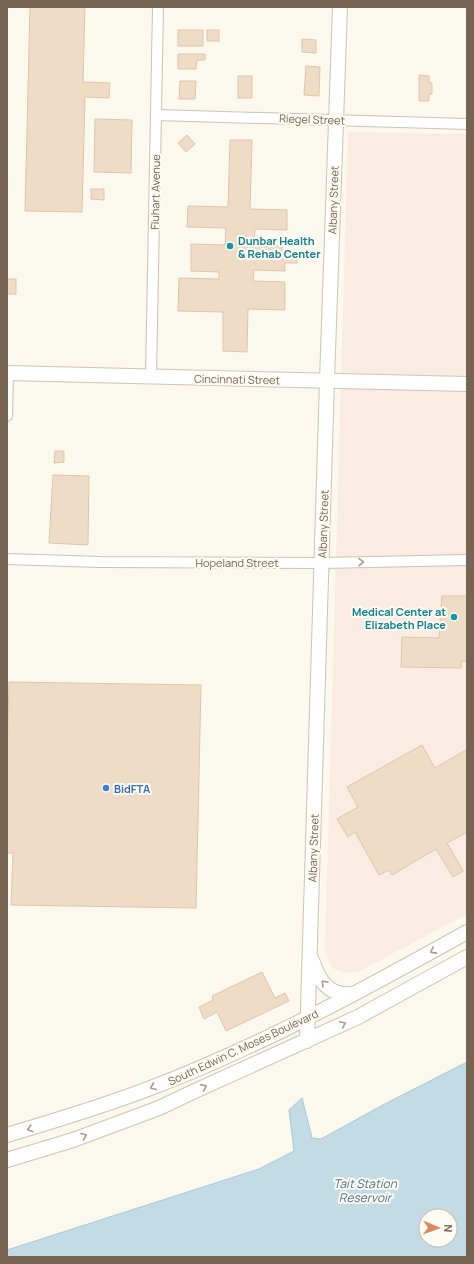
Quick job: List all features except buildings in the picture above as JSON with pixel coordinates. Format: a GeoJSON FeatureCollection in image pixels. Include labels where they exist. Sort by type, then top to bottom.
{"type":"FeatureCollection","features":[{"type":"Feature","properties":{"kind":"street","name":"Fluhart Avenue"},"geometry":{"type":"LineString","coordinates":[[151,376],[158,7]]}},
{"type":"Feature","properties":{"kind":"street","name":"Albany Street"},"geometry":{"type":"LineString","coordinates":[[307,1041],[340,7]]}},
{"type":"Feature","properties":{"kind":"street","name":"Riegel Street"},"geometry":{"type":"LineString","coordinates":[[156,115],[467,124]]}},
{"type":"Feature","properties":{"kind":"street","name":"Cincinnati Street"},"geometry":{"type":"LineString","coordinates":[[7,373],[467,384]]}},
{"type":"Feature","properties":{"kind":"street"},"geometry":{"type":"LineString","coordinates":[[7,373],[7,416]]}},
{"type":"Feature","properties":{"kind":"street","name":"Hopeland Street"},"geometry":{"type":"LineString","coordinates":[[7,559],[101,562],[322,563],[467,560]]}},
{"type":"Feature","properties":{"kind":"street","name":"South Edwin C. Moses Boulevard"},"geometry":{"type":"LineString","coordinates":[[7,1135],[90,1110],[148,1089],[254,1044],[353,994],[467,932]]}},
{"type":"Feature","properties":{"kind":"street"},"geometry":{"type":"LineString","coordinates":[[310,954],[317,974],[327,987],[342,994],[353,994]]}},
{"type":"Feature","properties":{"kind":"street","name":"South Edwin C. Moses Boulevard"},"geometry":{"type":"LineString","coordinates":[[7,1160],[73,1140],[159,1108],[358,1017],[467,957]]}},
{"type":"Feature","properties":{"kind":"shaded area"},"geometry":{"type":"Polygon","coordinates":[[[348,132],[467,134],[467,914],[358,972],[346,973],[334,969],[328,960],[325,948],[348,132]]]}},
{"type":"Feature","properties":{"kind":"water","name":"Tait Station Reservoir"},"geometry":{"type":"Polygon","coordinates":[[[467,1062],[467,1257],[7,1257],[7,1250],[259,1169],[294,1151],[289,1110],[302,1098],[312,1138],[321,1139],[467,1062]]]}},
{"type":"Feature","properties":{"kind":"place","name":"Dunbar Health & Rehab Center"},"geometry":{"type":"Point","coordinates":[230,246]}},
{"type":"Feature","properties":{"kind":"place","name":"Medical Center at Elizabeth Place"},"geometry":{"type":"Point","coordinates":[454,617]}},
{"type":"Feature","properties":{"kind":"place","name":"BidFTA"},"geometry":{"type":"Point","coordinates":[106,788]}}]}
